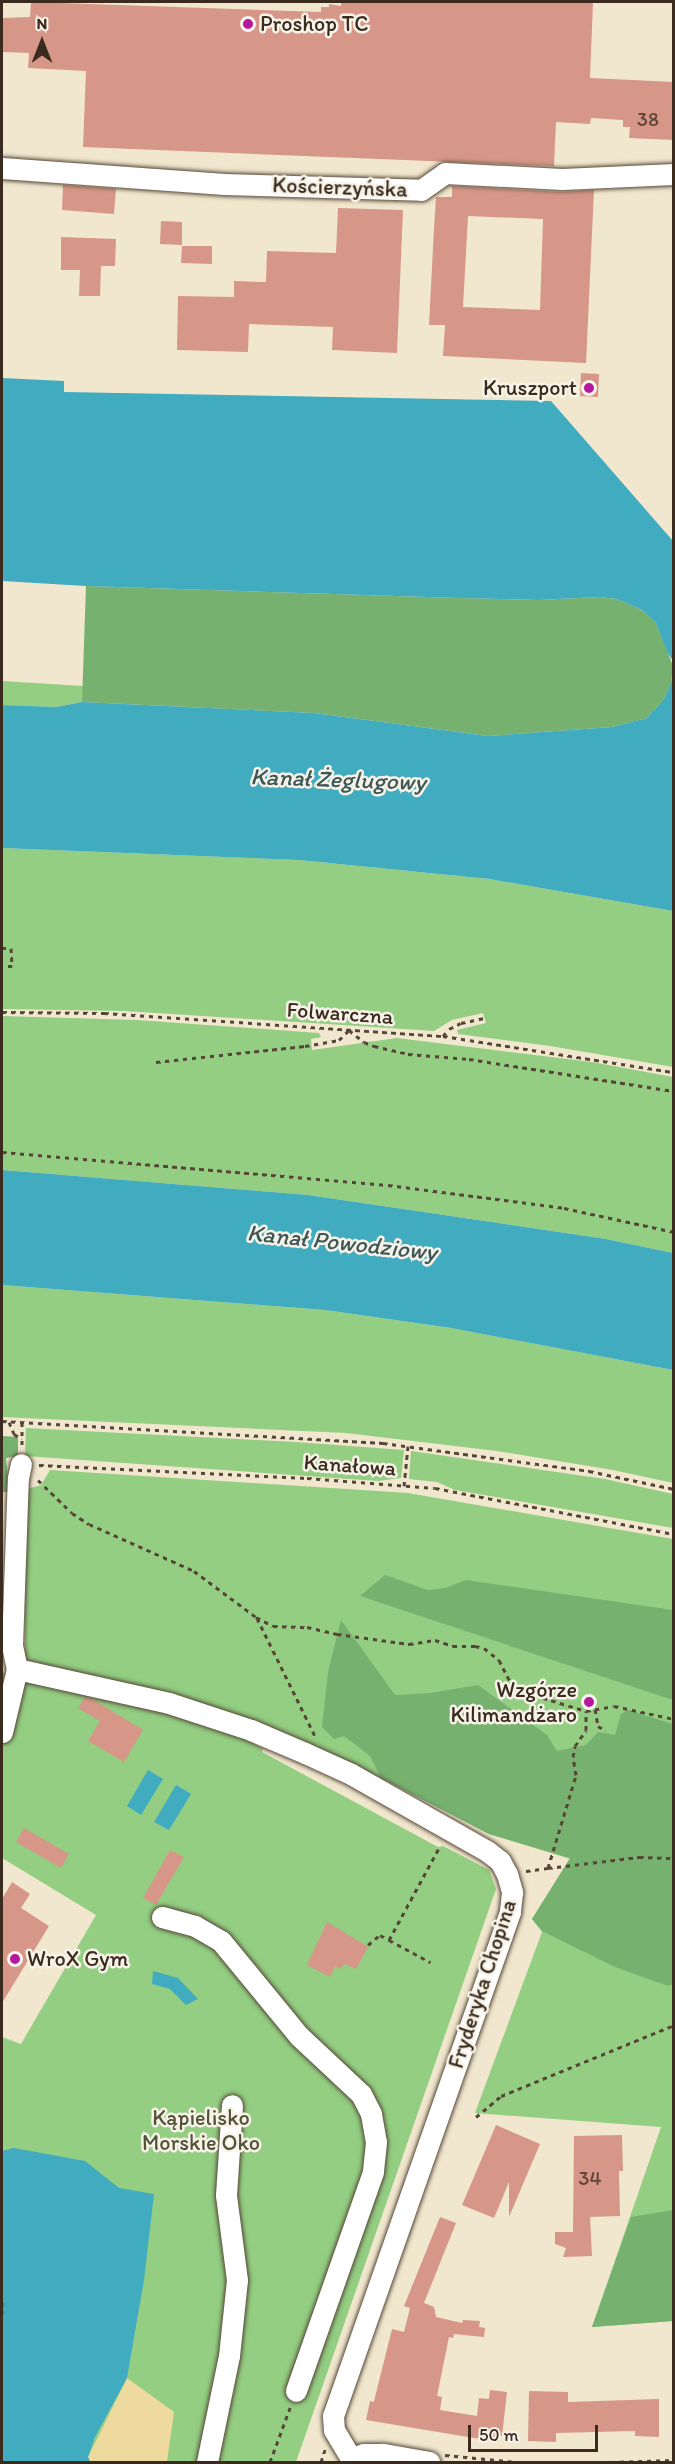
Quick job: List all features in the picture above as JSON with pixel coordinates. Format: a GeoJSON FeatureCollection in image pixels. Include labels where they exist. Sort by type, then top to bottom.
{"type":"FeatureCollection","features":[{"type":"Feature","properties":{"kind":"street","name":"Kościerzyńska"},"geometry":{"type":"LineString","coordinates":[[2,168],[224,184],[421,190],[445,172],[562,179],[674,174]]}},
{"type":"Feature","properties":{"kind":"street"},"geometry":{"type":"LineString","coordinates":[[2,1732],[17,1669],[13,1636],[21,1464]]}},
{"type":"Feature","properties":{"kind":"street","name":"Fryderyka Chopina"},"geometry":{"type":"LineString","coordinates":[[17,1669],[169,1703],[251,1730],[351,1774],[487,1851],[500,1861],[507,1874],[512,1892],[510,1912],[333,2416],[334,2430],[349,2460]]}},
{"type":"Feature","properties":{"kind":"street"},"geometry":{"type":"LineString","coordinates":[[162,1917],[195,1926],[221,1941],[273,2007],[361,2094],[371,2114],[376,2142],[373,2172],[296,2391]]}},
{"type":"Feature","properties":{"kind":"street"},"geometry":{"type":"LineString","coordinates":[[207,2463],[229,2356],[237,2280],[226,2195],[232,2105]]}},
{"type":"Feature","properties":{"kind":"street"},"geometry":{"type":"LineString","coordinates":[[349,2460],[364,2454],[383,2454],[429,2463]]}},
{"type":"Feature","properties":{"kind":"path"},"geometry":{"type":"LineString","coordinates":[[2,948],[11,948],[12,966],[2,966]]}},
{"type":"Feature","properties":{"kind":"path","name":"Folwarczna"},"geometry":{"type":"LineString","coordinates":[[2,1012],[104,1014],[443,1036],[674,1072]]}},
{"type":"Feature","properties":{"kind":"path"},"geometry":{"type":"LineString","coordinates":[[443,1036],[449,1029],[461,1023],[484,1018]]}},
{"type":"Feature","properties":{"kind":"path"},"geometry":{"type":"LineString","coordinates":[[156,1062],[305,1046],[339,1040],[349,1030],[364,1042],[408,1054],[469,1059],[674,1091]]}},
{"type":"Feature","properties":{"kind":"path"},"geometry":{"type":"LineString","coordinates":[[2,1152],[388,1185],[564,1208],[674,1232]]}},
{"type":"Feature","properties":{"kind":"path"},"geometry":{"type":"LineString","coordinates":[[2,1421],[408,1446],[589,1471],[674,1489]]}},
{"type":"Feature","properties":{"kind":"path"},"geometry":{"type":"LineString","coordinates":[[9,1422],[14,1434],[22,1439],[22,1422]]}},
{"type":"Feature","properties":{"kind":"path"},"geometry":{"type":"LineString","coordinates":[[404,1486],[408,1446]]}},
{"type":"Feature","properties":{"kind":"path"},"geometry":{"type":"LineString","coordinates":[[21,1464],[72,1513],[89,1524],[194,1571],[256,1617],[273,1626],[307,1627],[347,1636],[409,1644],[435,1640],[453,1646],[484,1648],[499,1660],[511,1684],[523,1697],[534,1695],[586,1711],[614,1706],[674,1719]]}},
{"type":"Feature","properties":{"kind":"path","name":"Kanałowa"},"geometry":{"type":"LineString","coordinates":[[21,1464],[435,1488],[674,1534]]}},
{"type":"Feature","properties":{"kind":"path"},"geometry":{"type":"LineString","coordinates":[[256,1617],[314,1732],[320,1752],[319,1759]]}},
{"type":"Feature","properties":{"kind":"path"},"geometry":{"type":"LineString","coordinates":[[595,1709],[598,1726],[606,1731]]}},
{"type":"Feature","properties":{"kind":"path"},"geometry":{"type":"LineString","coordinates":[[548,1868],[576,1775],[573,1757],[575,1746],[586,1730],[586,1711]]}},
{"type":"Feature","properties":{"kind":"path"},"geometry":{"type":"LineString","coordinates":[[389,1940],[442,1840]]}},
{"type":"Feature","properties":{"kind":"path"},"geometry":{"type":"LineString","coordinates":[[507,1874],[639,1857],[674,1857]]}},
{"type":"Feature","properties":{"kind":"path"},"geometry":{"type":"LineString","coordinates":[[368,1945],[380,1935],[430,1962]]}},
{"type":"Feature","properties":{"kind":"path"},"geometry":{"type":"LineString","coordinates":[[476,2117],[501,2096],[674,2025]]}},
{"type":"Feature","properties":{"kind":"path"},"geometry":{"type":"LineString","coordinates":[[2,2302],[2,2314]]}},
{"type":"Feature","properties":{"kind":"path"},"geometry":{"type":"LineString","coordinates":[[270,2463],[296,2391]]}},
{"type":"Feature","properties":{"kind":"path"},"geometry":{"type":"LineString","coordinates":[[321,2463],[324,2451]]}},
{"type":"Feature","properties":{"kind":"path"},"geometry":{"type":"LineString","coordinates":[[611,2463],[674,2460]]}},
{"type":"Feature","properties":{"kind":"green space"},"geometry":{"type":"Polygon","coordinates":[[[86,586],[539,600],[599,597],[617,599],[642,610],[656,623],[673,666],[671,683],[664,699],[647,718],[612,727],[488,736],[314,713],[82,702],[86,586]]]}},
{"type":"Feature","properties":{"kind":"green space"},"geometry":{"type":"Polygon","coordinates":[[[2,681],[83,686],[82,702],[56,707],[2,705],[2,681]]]}},
{"type":"Feature","properties":{"kind":"green space"},"geometry":{"type":"Polygon","coordinates":[[[2,848],[299,860],[489,879],[673,911],[673,1067],[550,1046],[458,1034],[457,1030],[486,1023],[483,1013],[452,1020],[434,1031],[125,1011],[2,1009],[2,848]]]}},
{"type":"Feature","properties":{"kind":"green space"},"geometry":{"type":"Polygon","coordinates":[[[2,1016],[137,1020],[319,1033],[321,1037],[311,1039],[312,1050],[397,1038],[592,1062],[673,1077],[673,1253],[606,1239],[308,1195],[2,1170],[2,1016]]]}},
{"type":"Feature","properties":{"kind":"green space"},"geometry":{"type":"Polygon","coordinates":[[[2,1285],[325,1310],[451,1328],[673,1370],[673,1483],[613,1470],[497,1451],[346,1433],[2,1417],[2,1285]]]}},
{"type":"Feature","properties":{"kind":"green space"},"geometry":{"type":"Polygon","coordinates":[[[26,1428],[404,1450],[401,1478],[378,1481],[25,1456],[26,1428]]]}},
{"type":"Feature","properties":{"kind":"green space"},"geometry":{"type":"Polygon","coordinates":[[[2,1436],[18,1437],[18,1456],[6,1458],[9,1492],[2,1492],[2,1436]]]}},
{"type":"Feature","properties":{"kind":"green space"},"geometry":{"type":"Polygon","coordinates":[[[411,1451],[605,1479],[673,1494],[673,1528],[455,1490],[437,1482],[409,1479],[411,1451]]]}},
{"type":"Feature","properties":{"kind":"green space"},"geometry":{"type":"Polygon","coordinates":[[[50,1470],[408,1493],[673,1539],[673,2321],[592,2327],[661,2127],[475,2113],[542,1932],[532,1919],[570,1859],[489,1834],[381,1778],[306,1747],[169,1698],[25,1660],[24,1490],[41,1485],[50,1470]]]}},
{"type":"Feature","properties":{"kind":"green space"},"geometry":{"type":"Polygon","coordinates":[[[385,1575],[428,1590],[445,1588],[466,1580],[673,1610],[673,1700],[360,1596],[385,1575]]]}},
{"type":"Feature","properties":{"kind":"green space"},"geometry":{"type":"Polygon","coordinates":[[[341,1620],[395,1695],[430,1693],[478,1685],[547,1735],[557,1751],[586,1745],[598,1732],[615,1735],[621,1714],[628,1710],[673,1724],[673,1984],[668,1986],[615,1967],[542,1931],[532,1919],[570,1858],[489,1834],[381,1778],[370,1756],[344,1736],[334,1739],[322,1727],[328,1672],[341,1620]]]}},
{"type":"Feature","properties":{"kind":"green space","name":"Kąpielisko Morskie Oko"},"geometry":{"type":"Polygon","coordinates":[[[2,1672],[132,1703],[241,1737],[263,1749],[262,1752],[438,1847],[443,1846],[489,1870],[496,1889],[296,2462],[2,2462],[2,2037],[21,2044],[96,1915],[2,1858],[2,1672]]]}},
{"type":"Feature","properties":{"kind":"green space"},"geometry":{"type":"Polygon","coordinates":[[[673,2210],[673,2321],[592,2327],[631,2217],[673,2210]]]}},
{"type":"Feature","properties":{"kind":"sand"},"geometry":{"type":"Polygon","coordinates":[[[127,2378],[174,2412],[167,2462],[90,2462],[88,2457],[127,2378]]]}},
{"type":"Feature","properties":{"kind":"water"},"geometry":{"type":"Polygon","coordinates":[[[2,378],[64,381],[64,392],[551,401],[673,541],[673,661],[667,652],[656,623],[642,610],[617,599],[599,597],[539,600],[459,598],[86,586],[2,581],[2,378]]]}},
{"type":"Feature","properties":{"kind":"water","name":"Kanał Żeglugowy"},"geometry":{"type":"Polygon","coordinates":[[[673,666],[673,911],[489,879],[299,860],[2,848],[2,705],[56,707],[82,702],[314,713],[488,736],[612,727],[647,718],[664,699],[671,683],[673,666]]]}},
{"type":"Feature","properties":{"kind":"water","name":"Kanał Powodziowy"},"geometry":{"type":"Polygon","coordinates":[[[2,1170],[308,1195],[606,1239],[673,1253],[673,1370],[451,1328],[325,1310],[2,1285],[2,1170]]]}},
{"type":"Feature","properties":{"kind":"water"},"geometry":{"type":"Polygon","coordinates":[[[148,1770],[163,1779],[141,1815],[127,1806],[148,1770]]]}},
{"type":"Feature","properties":{"kind":"water"},"geometry":{"type":"Polygon","coordinates":[[[176,1785],[191,1794],[169,1830],[154,1822],[176,1785]]]}},
{"type":"Feature","properties":{"kind":"water"},"geometry":{"type":"Polygon","coordinates":[[[153,1971],[178,1978],[198,1999],[186,2005],[170,1989],[152,1984],[153,1971]]]}},
{"type":"Feature","properties":{"kind":"water"},"geometry":{"type":"Polygon","coordinates":[[[14,2148],[85,2161],[119,2188],[154,2194],[144,2280],[127,2378],[95,2437],[88,2457],[90,2462],[2,2462],[2,2151],[14,2148]]]}},
{"type":"Feature","properties":{"kind":"building"},"geometry":{"type":"Polygon","coordinates":[[[31,2],[321,12],[321,7],[329,7],[329,4],[341,6],[341,2],[593,2],[590,78],[674,82],[674,140],[629,138],[630,127],[623,127],[623,120],[591,118],[590,124],[556,122],[554,166],[83,147],[86,71],[28,68],[29,53],[2,52],[2,18],[30,17],[31,2]]]}},
{"type":"Feature","properties":{"kind":"building"},"geometry":{"type":"Polygon","coordinates":[[[63,185],[116,189],[114,214],[62,210],[63,185]]]}},
{"type":"Feature","properties":{"kind":"building"},"geometry":{"type":"Polygon","coordinates":[[[452,186],[561,192],[594,190],[586,363],[443,356],[445,325],[429,325],[434,228],[436,197],[452,197],[452,186]],[[468,216],[463,307],[540,310],[543,219],[468,216]]]}},
{"type":"Feature","properties":{"kind":"building"},"geometry":{"type":"Polygon","coordinates":[[[338,208],[403,210],[397,353],[332,350],[333,327],[249,324],[248,352],[177,350],[178,296],[234,297],[234,281],[266,282],[267,251],[336,253],[338,208]]]}},
{"type":"Feature","properties":{"kind":"building"},"geometry":{"type":"Polygon","coordinates":[[[161,221],[182,222],[182,245],[160,244],[161,221]]]}},
{"type":"Feature","properties":{"kind":"building"},"geometry":{"type":"Polygon","coordinates":[[[61,237],[116,239],[115,266],[101,266],[100,296],[79,296],[80,270],[61,270],[61,237]]]}},
{"type":"Feature","properties":{"kind":"building"},"geometry":{"type":"Polygon","coordinates":[[[182,246],[212,246],[212,264],[181,263],[182,246]]]}},
{"type":"Feature","properties":{"kind":"building"},"geometry":{"type":"Polygon","coordinates":[[[581,373],[599,374],[598,397],[580,396],[581,373]]]}},
{"type":"Feature","properties":{"kind":"building"},"geometry":{"type":"Polygon","coordinates":[[[85,1697],[143,1730],[124,1762],[88,1741],[100,1721],[78,1708],[85,1697]]]}},
{"type":"Feature","properties":{"kind":"building"},"geometry":{"type":"Polygon","coordinates":[[[24,1828],[69,1854],[61,1868],[16,1842],[24,1828]]]}},
{"type":"Feature","properties":{"kind":"building"},"geometry":{"type":"Polygon","coordinates":[[[170,1850],[184,1857],[156,1905],[143,1898],[170,1850]]]}},
{"type":"Feature","properties":{"kind":"building","name":"WroX Gym"},"geometry":{"type":"Polygon","coordinates":[[[12,1882],[30,1894],[21,1908],[49,1926],[2,2003],[2,1899],[12,1882]]]}},
{"type":"Feature","properties":{"kind":"building"},"geometry":{"type":"Polygon","coordinates":[[[327,1922],[368,1947],[356,1969],[344,1964],[341,1969],[335,1966],[330,1977],[307,1965],[327,1922]]]}},
{"type":"Feature","properties":{"kind":"building"},"geometry":{"type":"Polygon","coordinates":[[[496,2125],[540,2144],[509,2217],[509,2182],[494,2218],[462,2205],[496,2125]]]}},
{"type":"Feature","properties":{"kind":"building"},"geometry":{"type":"Polygon","coordinates":[[[622,2135],[623,2171],[619,2171],[620,2216],[590,2217],[592,2256],[563,2257],[566,2248],[555,2244],[555,2232],[573,2232],[574,2136],[622,2135]]]}},
{"type":"Feature","properties":{"kind":"building"},"geometry":{"type":"Polygon","coordinates":[[[440,2217],[456,2223],[424,2303],[434,2307],[436,2317],[462,2323],[463,2320],[480,2321],[479,2327],[485,2328],[484,2337],[454,2334],[453,2338],[449,2337],[437,2396],[442,2397],[440,2410],[477,2416],[479,2398],[489,2399],[490,2390],[507,2392],[502,2436],[499,2436],[498,2442],[366,2420],[370,2401],[374,2402],[392,2329],[404,2332],[410,2308],[404,2306],[440,2217]]]}},
{"type":"Feature","properties":{"kind":"building"},"geometry":{"type":"Polygon","coordinates":[[[529,2391],[568,2392],[568,2402],[659,2399],[659,2437],[635,2436],[635,2431],[556,2433],[556,2442],[528,2441],[529,2391]]]}},
{"type":"Feature","properties":{"kind":"place","name":"Proshop TC"},"geometry":{"type":"Point","coordinates":[248,24]}},
{"type":"Feature","properties":{"kind":"place","name":"Kruszport"},"geometry":{"type":"Point","coordinates":[589,388]}},
{"type":"Feature","properties":{"kind":"place","name":"Wzgórze Kilimandżaro"},"geometry":{"type":"Point","coordinates":[589,1702]}},
{"type":"Feature","properties":{"kind":"place","name":"WroX Gym"},"geometry":{"type":"Point","coordinates":[15,1959]}}]}
